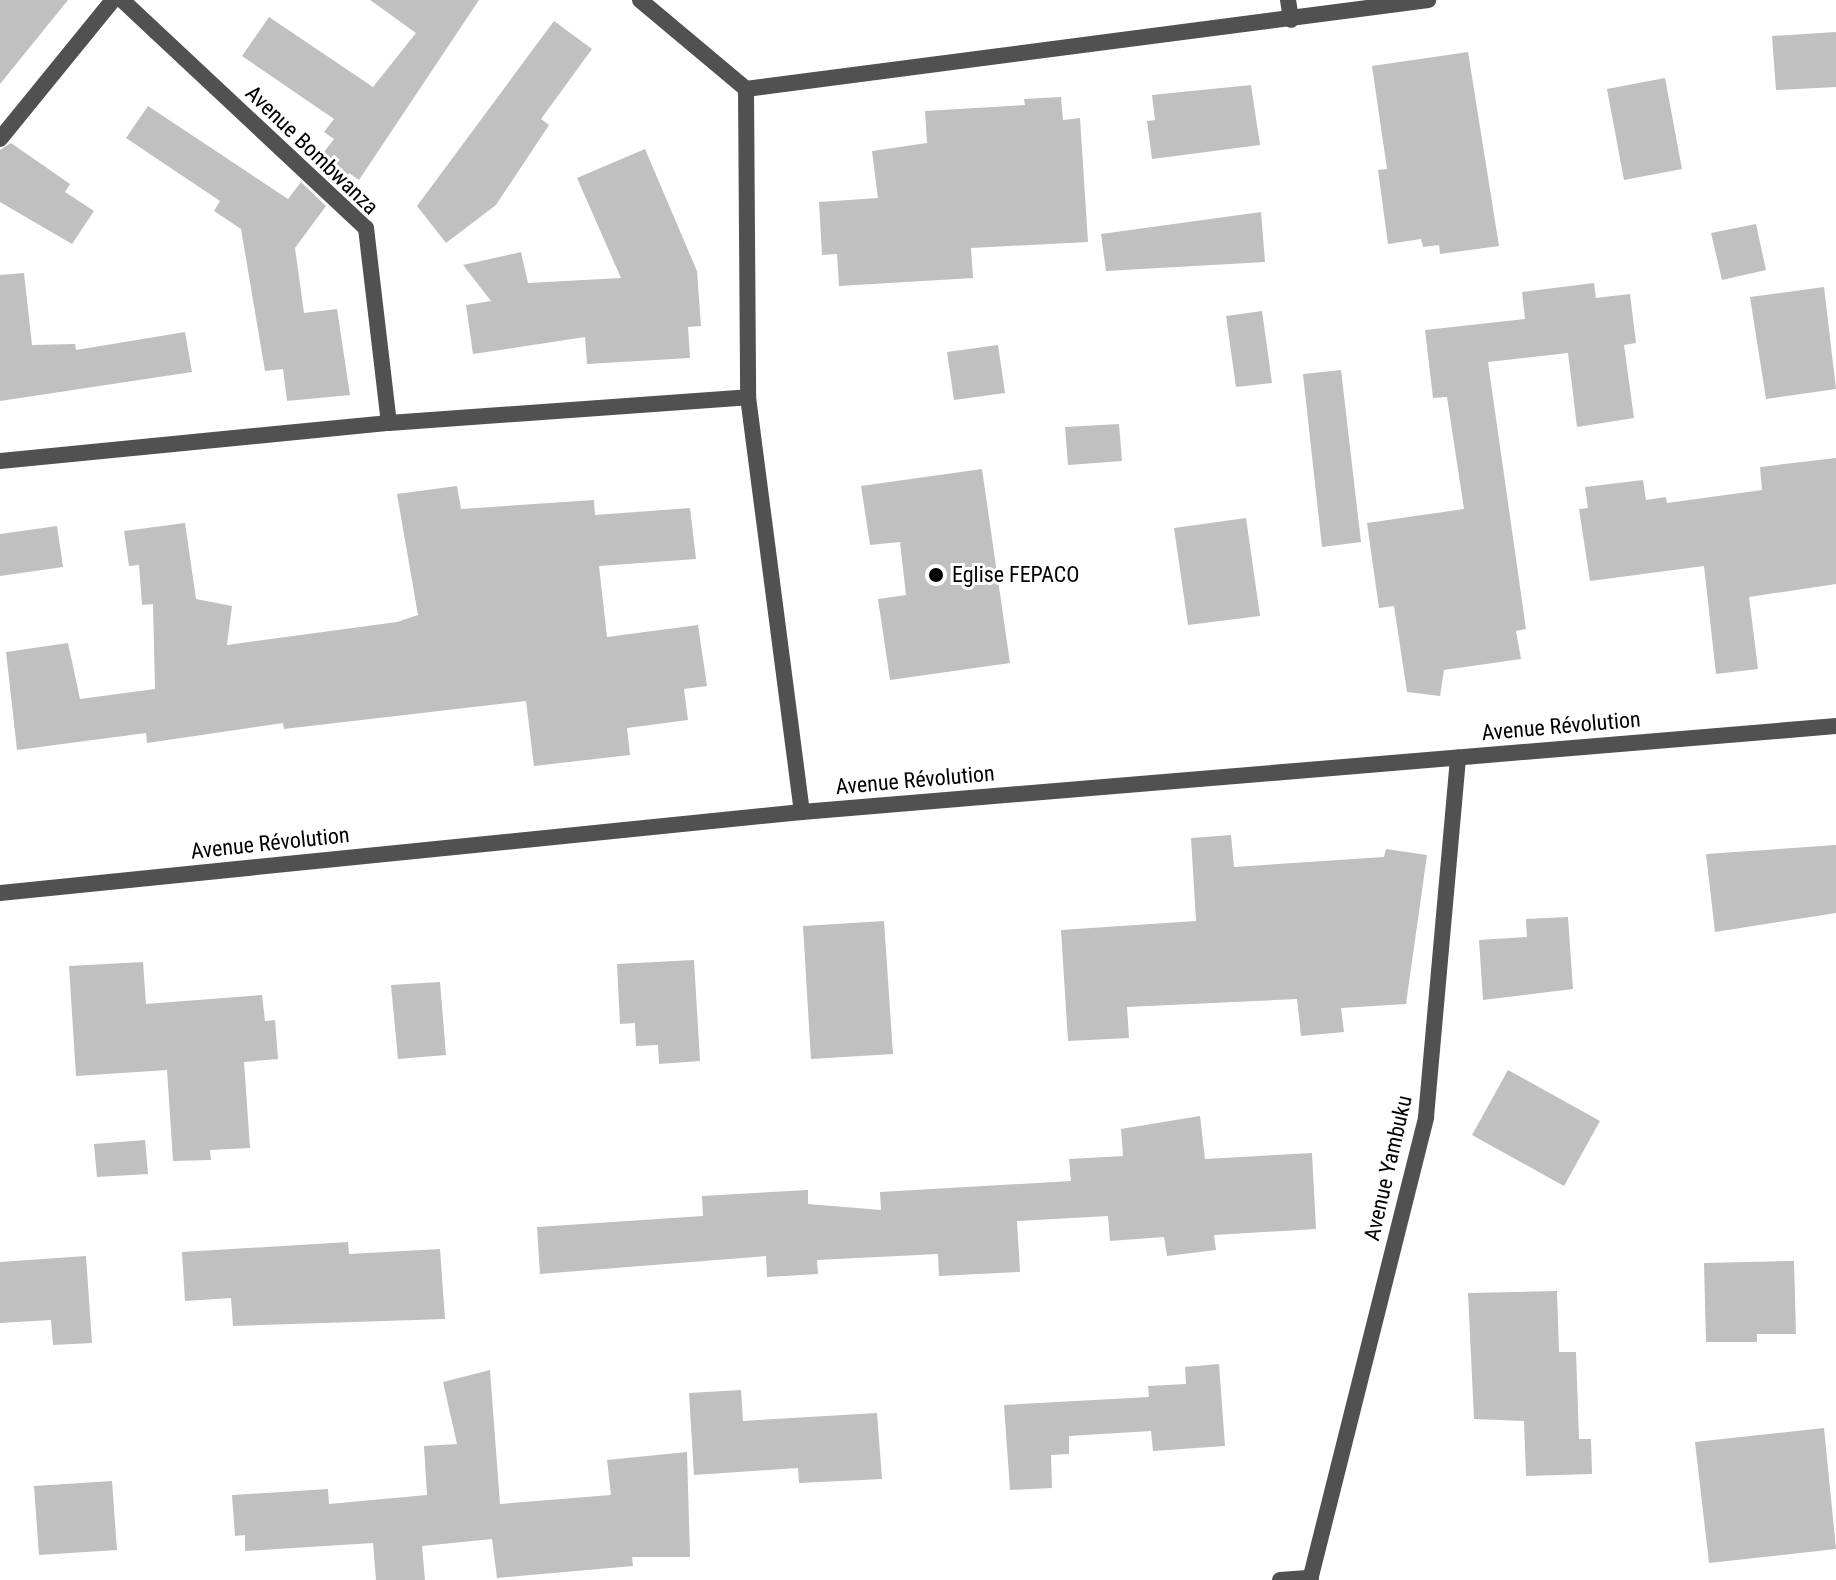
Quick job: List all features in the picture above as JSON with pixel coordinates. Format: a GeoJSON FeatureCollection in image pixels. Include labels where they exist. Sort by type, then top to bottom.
{"type":"FeatureCollection","features":[{"type":"Feature","properties":{"kind":"street"},"geometry":{"type":"LineString","coordinates":[[0,139],[113,0]]}},
{"type":"Feature","properties":{"kind":"street","name":"Avenue Bombwanza"},"geometry":{"type":"LineString","coordinates":[[122,0],[366,228],[389,423]]}},
{"type":"Feature","properties":{"kind":"street"},"geometry":{"type":"LineString","coordinates":[[640,0],[746,89],[1428,0]]}},
{"type":"Feature","properties":{"kind":"street"},"geometry":{"type":"LineString","coordinates":[[1288,0],[1291,20]]}},
{"type":"Feature","properties":{"kind":"street"},"geometry":{"type":"LineString","coordinates":[[746,89],[748,397],[802,812]]}},
{"type":"Feature","properties":{"kind":"street"},"geometry":{"type":"LineString","coordinates":[[0,461],[389,423],[748,397]]}},
{"type":"Feature","properties":{"kind":"street","name":"Avenue Révolution"},"geometry":{"type":"LineString","coordinates":[[0,893],[802,812],[1836,726]]}},
{"type":"Feature","properties":{"kind":"street","name":"Avenue Yambuku"},"geometry":{"type":"LineString","coordinates":[[1310,1579],[1426,1117],[1458,757]]}},
{"type":"Feature","properties":{"kind":"street"},"geometry":{"type":"LineString","coordinates":[[1280,1580],[1310,1579]]}},
{"type":"Feature","properties":{"kind":"building"},"geometry":{"type":"Polygon","coordinates":[[[0,0],[68,0],[0,84],[0,0]]]}},
{"type":"Feature","properties":{"kind":"building"},"geometry":{"type":"Polygon","coordinates":[[[370,0],[479,0],[359,180],[349,173],[339,188],[314,165],[334,139],[324,132],[334,119],[242,56],[269,17],[373,87],[416,33],[370,0]]]}},
{"type":"Feature","properties":{"kind":"building"},"geometry":{"type":"Polygon","coordinates":[[[554,21],[592,49],[541,119],[549,125],[496,205],[446,243],[417,206],[554,21]]]}},
{"type":"Feature","properties":{"kind":"building"},"geometry":{"type":"Polygon","coordinates":[[[1836,32],[1836,87],[1776,90],[1772,36],[1836,32]]]}},
{"type":"Feature","properties":{"kind":"building"},"geometry":{"type":"Polygon","coordinates":[[[1468,52],[1499,246],[1440,254],[1439,245],[1423,247],[1421,239],[1388,244],[1378,170],[1387,169],[1372,66],[1468,52]]]}},
{"type":"Feature","properties":{"kind":"building"},"geometry":{"type":"Polygon","coordinates":[[[1665,78],[1682,169],[1624,180],[1607,89],[1665,78]]]}},
{"type":"Feature","properties":{"kind":"building"},"geometry":{"type":"Polygon","coordinates":[[[1251,85],[1260,145],[1152,159],[1147,121],[1155,120],[1152,95],[1251,85]]]}},
{"type":"Feature","properties":{"kind":"building"},"geometry":{"type":"Polygon","coordinates":[[[1061,97],[1063,120],[1080,118],[1088,242],[971,248],[973,278],[839,286],[837,254],[822,255],[819,202],[878,198],[872,151],[927,143],[925,111],[1025,105],[1024,99],[1061,97]]]}},
{"type":"Feature","properties":{"kind":"building"},"geometry":{"type":"Polygon","coordinates":[[[148,106],[288,199],[301,182],[326,206],[295,248],[304,313],[337,309],[350,395],[287,401],[283,369],[265,371],[241,229],[214,211],[220,201],[126,138],[148,106]]]}},
{"type":"Feature","properties":{"kind":"building"},"geometry":{"type":"Polygon","coordinates":[[[11,143],[70,184],[65,192],[94,211],[72,244],[0,202],[0,150],[11,143]]]}},
{"type":"Feature","properties":{"kind":"building"},"geometry":{"type":"Polygon","coordinates":[[[645,149],[697,271],[701,326],[688,327],[690,358],[587,364],[585,337],[473,354],[466,305],[491,301],[463,265],[521,252],[528,283],[621,278],[577,178],[645,149]]]}},
{"type":"Feature","properties":{"kind":"building"},"geometry":{"type":"Polygon","coordinates":[[[1261,212],[1265,262],[1106,271],[1101,234],[1261,212]]]}},
{"type":"Feature","properties":{"kind":"building"},"geometry":{"type":"Polygon","coordinates":[[[1756,224],[1766,270],[1722,280],[1711,233],[1756,224]]]}},
{"type":"Feature","properties":{"kind":"building"},"geometry":{"type":"Polygon","coordinates":[[[24,273],[32,345],[75,344],[76,350],[185,332],[192,372],[0,401],[0,275],[24,273]]]}},
{"type":"Feature","properties":{"kind":"building"},"geometry":{"type":"Polygon","coordinates":[[[1594,283],[1596,298],[1630,294],[1636,343],[1624,345],[1634,418],[1577,427],[1568,353],[1488,362],[1526,629],[1516,631],[1521,659],[1444,670],[1440,696],[1407,692],[1394,606],[1379,608],[1367,523],[1464,509],[1447,397],[1433,398],[1425,330],[1525,319],[1522,292],[1594,283]]]}},
{"type":"Feature","properties":{"kind":"building"},"geometry":{"type":"Polygon","coordinates":[[[1824,287],[1836,389],[1766,399],[1750,297],[1824,287]]]}},
{"type":"Feature","properties":{"kind":"building"},"geometry":{"type":"Polygon","coordinates":[[[1262,311],[1272,383],[1236,387],[1226,316],[1262,311]]]}},
{"type":"Feature","properties":{"kind":"building"},"geometry":{"type":"Polygon","coordinates":[[[998,345],[1005,393],[954,400],[947,352],[998,345]]]}},
{"type":"Feature","properties":{"kind":"building"},"geometry":{"type":"Polygon","coordinates":[[[1341,370],[1361,542],[1322,547],[1303,374],[1341,370]]]}},
{"type":"Feature","properties":{"kind":"building"},"geometry":{"type":"Polygon","coordinates":[[[1119,424],[1122,461],[1068,465],[1065,427],[1119,424]]]}},
{"type":"Feature","properties":{"kind":"building"},"geometry":{"type":"Polygon","coordinates":[[[1836,458],[1836,584],[1749,597],[1758,669],[1716,674],[1704,566],[1590,581],[1579,509],[1588,508],[1585,487],[1643,480],[1646,500],[1666,497],[1667,503],[1762,490],[1760,467],[1836,458]]]}},
{"type":"Feature","properties":{"kind":"building","name":"Eglise FEPACO"},"geometry":{"type":"Polygon","coordinates":[[[982,469],[1010,663],[890,680],[878,599],[906,595],[900,542],[870,545],[861,486],[982,469]]]}},
{"type":"Feature","properties":{"kind":"building"},"geometry":{"type":"Polygon","coordinates":[[[457,486],[461,509],[594,500],[595,515],[690,508],[696,559],[599,566],[607,637],[698,625],[707,686],[684,689],[688,720],[627,728],[630,755],[534,766],[526,701],[284,729],[283,723],[147,743],[146,733],[17,750],[6,652],[68,643],[80,699],[155,689],[153,604],[142,605],[139,565],[129,566],[124,531],[185,523],[196,599],[232,606],[227,645],[397,622],[418,615],[397,494],[457,486]]]}},
{"type":"Feature","properties":{"kind":"building"},"geometry":{"type":"Polygon","coordinates":[[[1246,518],[1260,616],[1188,625],[1174,528],[1246,518]]]}},
{"type":"Feature","properties":{"kind":"building"},"geometry":{"type":"Polygon","coordinates":[[[57,526],[63,567],[0,576],[0,534],[57,526]]]}},
{"type":"Feature","properties":{"kind":"building"},"geometry":{"type":"Polygon","coordinates":[[[1231,835],[1234,867],[1384,857],[1386,849],[1427,855],[1406,1004],[1341,1008],[1344,1032],[1301,1036],[1297,999],[1127,1007],[1129,1038],[1068,1041],[1061,930],[1196,921],[1191,838],[1231,835]]]}},
{"type":"Feature","properties":{"kind":"building"},"geometry":{"type":"Polygon","coordinates":[[[1836,845],[1836,913],[1715,932],[1706,854],[1836,845]]]}},
{"type":"Feature","properties":{"kind":"building"},"geometry":{"type":"Polygon","coordinates":[[[1568,917],[1573,989],[1483,1000],[1479,940],[1527,937],[1526,919],[1568,917]]]}},
{"type":"Feature","properties":{"kind":"building"},"geometry":{"type":"Polygon","coordinates":[[[884,921],[893,1054],[811,1059],[803,926],[884,921]]]}},
{"type":"Feature","properties":{"kind":"building"},"geometry":{"type":"Polygon","coordinates":[[[694,960],[700,1061],[659,1064],[658,1045],[636,1046],[635,1023],[620,1024],[617,964],[694,960]]]}},
{"type":"Feature","properties":{"kind":"building"},"geometry":{"type":"Polygon","coordinates":[[[143,962],[146,1004],[262,995],[265,1021],[275,1020],[278,1059],[244,1062],[250,1148],[210,1150],[211,1160],[173,1161],[167,1070],[76,1076],[69,966],[143,962]]]}},
{"type":"Feature","properties":{"kind":"building"},"geometry":{"type":"Polygon","coordinates":[[[440,982],[446,1055],[398,1059],[391,985],[440,982]]]}},
{"type":"Feature","properties":{"kind":"building"},"geometry":{"type":"Polygon","coordinates":[[[1508,1070],[1600,1121],[1564,1186],[1472,1135],[1508,1070]]]}},
{"type":"Feature","properties":{"kind":"building"},"geometry":{"type":"Polygon","coordinates":[[[1200,1116],[1205,1159],[1312,1153],[1316,1229],[1214,1235],[1216,1250],[1167,1256],[1164,1237],[1110,1241],[1108,1216],[1017,1221],[1020,1272],[939,1276],[938,1254],[817,1260],[818,1274],[767,1277],[766,1256],[540,1274],[537,1227],[703,1216],[702,1196],[808,1190],[808,1204],[881,1210],[880,1192],[1071,1181],[1069,1159],[1123,1156],[1121,1129],[1200,1116]]]}},
{"type":"Feature","properties":{"kind":"building"},"geometry":{"type":"Polygon","coordinates":[[[145,1140],[148,1174],[97,1177],[94,1144],[145,1140]]]}},
{"type":"Feature","properties":{"kind":"building"},"geometry":{"type":"Polygon","coordinates":[[[348,1242],[349,1254],[440,1249],[445,1319],[233,1326],[231,1298],[185,1301],[182,1252],[348,1242]]]}},
{"type":"Feature","properties":{"kind":"building"},"geometry":{"type":"Polygon","coordinates":[[[86,1256],[92,1343],[53,1345],[51,1320],[0,1323],[0,1262],[86,1256]]]}},
{"type":"Feature","properties":{"kind":"building"},"geometry":{"type":"Polygon","coordinates":[[[1794,1261],[1796,1334],[1757,1334],[1757,1342],[1706,1342],[1704,1263],[1794,1261]]]}},
{"type":"Feature","properties":{"kind":"building"},"geometry":{"type":"Polygon","coordinates":[[[1557,1291],[1559,1352],[1576,1352],[1579,1439],[1591,1439],[1592,1474],[1526,1476],[1524,1421],[1474,1419],[1468,1293],[1557,1291]]]}},
{"type":"Feature","properties":{"kind":"building"},"geometry":{"type":"Polygon","coordinates":[[[1219,1364],[1225,1446],[1153,1451],[1151,1431],[1069,1436],[1069,1454],[1051,1455],[1052,1488],[1010,1490],[1004,1405],[1149,1397],[1148,1386],[1186,1384],[1185,1367],[1219,1364]]]}},
{"type":"Feature","properties":{"kind":"building"},"geometry":{"type":"Polygon","coordinates":[[[490,1370],[500,1504],[611,1495],[607,1460],[687,1452],[690,1557],[632,1557],[633,1566],[497,1578],[492,1539],[422,1546],[425,1580],[376,1580],[373,1543],[245,1551],[245,1535],[235,1536],[232,1495],[328,1489],[329,1504],[427,1495],[424,1446],[457,1444],[443,1382],[490,1370]]]}},
{"type":"Feature","properties":{"kind":"building"},"geometry":{"type":"Polygon","coordinates":[[[741,1390],[743,1421],[877,1413],[882,1479],[799,1483],[798,1468],[694,1475],[689,1393],[741,1390]]]}},
{"type":"Feature","properties":{"kind":"building"},"geometry":{"type":"Polygon","coordinates":[[[1824,1428],[1836,1549],[1709,1563],[1695,1442],[1824,1428]]]}},
{"type":"Feature","properties":{"kind":"building"},"geometry":{"type":"Polygon","coordinates":[[[112,1481],[117,1550],[39,1555],[34,1486],[112,1481]]]}},
{"type":"Feature","properties":{"kind":"place","name":"Eglise FEPACO"},"geometry":{"type":"Point","coordinates":[936,575]}}]}
